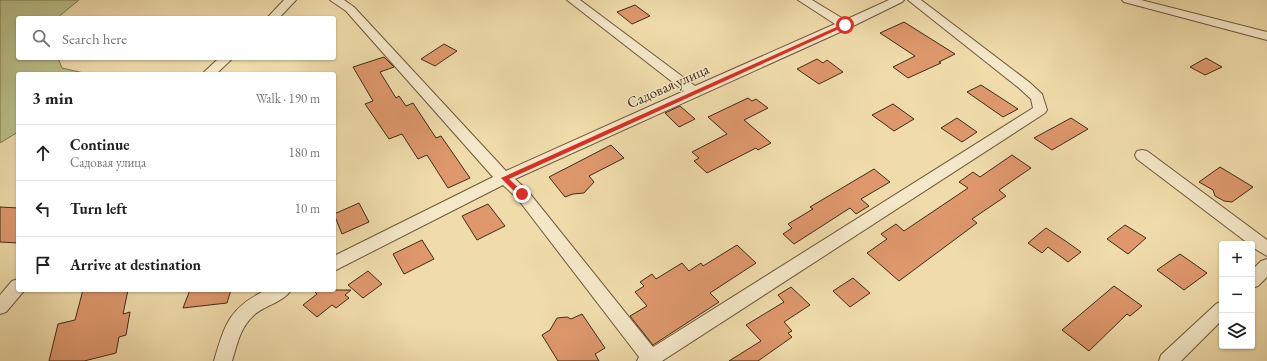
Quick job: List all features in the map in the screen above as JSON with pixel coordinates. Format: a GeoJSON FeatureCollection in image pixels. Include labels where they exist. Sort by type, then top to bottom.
{"type":"FeatureCollection","features":[{"type":"Feature","properties":{"kind":"street"},"geometry":{"type":"LineString","coordinates":[[275,16],[290,0]]}},
{"type":"Feature","properties":{"kind":"street"},"geometry":{"type":"LineString","coordinates":[[336,0],[350,9],[489,163],[522,194],[649,360],[1040,110],[1037,97],[1024,85],[914,0]]}},
{"type":"Feature","properties":{"kind":"street"},"geometry":{"type":"LineString","coordinates":[[573,0],[695,93]]}},
{"type":"Feature","properties":{"kind":"street"},"geometry":{"type":"LineString","coordinates":[[804,0],[845,25]]}},
{"type":"Feature","properties":{"kind":"street","name":"Садовая улица"},"geometry":{"type":"LineString","coordinates":[[336,263],[504,178],[898,0]]}},
{"type":"Feature","properties":{"kind":"street"},"geometry":{"type":"LineString","coordinates":[[1128,0],[1267,36]]}},
{"type":"Feature","properties":{"kind":"street"},"geometry":{"type":"LineString","coordinates":[[210,72],[225,60]]}},
{"type":"Feature","properties":{"kind":"street"},"geometry":{"type":"LineString","coordinates":[[1142,155],[1267,249]]}},
{"type":"Feature","properties":{"kind":"street"},"geometry":{"type":"LineString","coordinates":[[1255,278],[1267,266]]}},
{"type":"Feature","properties":{"kind":"street"},"geometry":{"type":"LineString","coordinates":[[0,307],[16,288]]}},
{"type":"Feature","properties":{"kind":"street"},"geometry":{"type":"LineString","coordinates":[[222,361],[234,326],[241,315],[252,305],[278,292]]}},
{"type":"Feature","properties":{"kind":"street"},"geometry":{"type":"LineString","coordinates":[[1168,361],[1219,312]]}},
{"type":"Feature","properties":{"kind":"green space"},"geometry":{"type":"Polygon","coordinates":[[[0,0],[79,0],[59,16],[16,16],[16,60],[59,60],[62,68],[79,72],[16,72],[16,133],[0,143],[0,0]]]}},
{"type":"Feature","properties":{"kind":"building"},"geometry":{"type":"Polygon","coordinates":[[[635,5],[650,16],[632,24],[617,12],[635,5]]]}},
{"type":"Feature","properties":{"kind":"building"},"geometry":{"type":"Polygon","coordinates":[[[904,22],[955,54],[939,62],[941,63],[908,78],[893,67],[915,56],[880,33],[904,22]]]}},
{"type":"Feature","properties":{"kind":"building"},"geometry":{"type":"Polygon","coordinates":[[[444,44],[457,51],[435,66],[421,59],[444,44]]]}},
{"type":"Feature","properties":{"kind":"building"},"geometry":{"type":"Polygon","coordinates":[[[384,57],[394,67],[380,72],[396,98],[399,96],[406,106],[413,103],[436,138],[441,136],[470,178],[448,188],[427,155],[418,159],[402,134],[389,139],[365,104],[373,101],[353,67],[384,57]]]}},
{"type":"Feature","properties":{"kind":"building"},"geometry":{"type":"Polygon","coordinates":[[[1206,58],[1222,67],[1205,75],[1190,67],[1206,58]]]}},
{"type":"Feature","properties":{"kind":"building"},"geometry":{"type":"Polygon","coordinates":[[[817,59],[823,63],[827,60],[843,72],[819,84],[797,69],[817,59]]]}},
{"type":"Feature","properties":{"kind":"building"},"geometry":{"type":"Polygon","coordinates":[[[981,85],[1018,109],[1003,117],[967,92],[981,85]]]}},
{"type":"Feature","properties":{"kind":"building"},"geometry":{"type":"Polygon","coordinates":[[[748,98],[752,101],[756,99],[768,108],[744,120],[771,143],[758,150],[756,148],[707,173],[694,161],[699,158],[692,152],[727,134],[708,117],[748,98]]]}},
{"type":"Feature","properties":{"kind":"building"},"geometry":{"type":"Polygon","coordinates":[[[893,104],[914,119],[894,131],[872,115],[893,104]]]}},
{"type":"Feature","properties":{"kind":"building"},"geometry":{"type":"Polygon","coordinates":[[[680,106],[695,119],[679,127],[665,113],[680,106]]]}},
{"type":"Feature","properties":{"kind":"building"},"geometry":{"type":"Polygon","coordinates":[[[957,118],[977,132],[962,142],[941,128],[957,118]]]}},
{"type":"Feature","properties":{"kind":"building"},"geometry":{"type":"Polygon","coordinates":[[[1071,118],[1088,129],[1052,150],[1034,138],[1071,118]]]}},
{"type":"Feature","properties":{"kind":"building"},"geometry":{"type":"Polygon","coordinates":[[[611,145],[624,158],[589,176],[594,182],[584,193],[573,194],[565,197],[549,177],[611,145]]]}},
{"type":"Feature","properties":{"kind":"building"},"geometry":{"type":"Polygon","coordinates":[[[1012,155],[1031,168],[999,190],[1006,196],[972,219],[977,223],[899,281],[867,253],[887,239],[881,234],[896,224],[904,231],[968,188],[959,182],[973,172],[980,177],[1012,155]]]}},
{"type":"Feature","properties":{"kind":"building"},"geometry":{"type":"Polygon","coordinates":[[[1220,167],[1253,187],[1232,202],[1224,201],[1215,196],[1213,190],[1199,182],[1220,167]]]}},
{"type":"Feature","properties":{"kind":"building"},"geometry":{"type":"Polygon","coordinates":[[[874,169],[890,182],[861,199],[869,206],[856,214],[850,208],[794,244],[783,234],[792,228],[788,224],[813,209],[810,207],[874,169]]]}},
{"type":"Feature","properties":{"kind":"building"},"geometry":{"type":"Polygon","coordinates":[[[359,203],[369,222],[342,234],[336,219],[336,213],[359,203]]]}},
{"type":"Feature","properties":{"kind":"building"},"geometry":{"type":"Polygon","coordinates":[[[488,204],[505,226],[477,240],[462,216],[488,204]]]}},
{"type":"Feature","properties":{"kind":"building"},"geometry":{"type":"Polygon","coordinates":[[[0,207],[16,208],[16,243],[0,242],[0,207]]]}},
{"type":"Feature","properties":{"kind":"building"},"geometry":{"type":"Polygon","coordinates":[[[1125,225],[1146,238],[1128,254],[1107,239],[1125,225]]]}},
{"type":"Feature","properties":{"kind":"building"},"geometry":{"type":"Polygon","coordinates":[[[1046,228],[1081,252],[1068,262],[1048,247],[1042,253],[1028,243],[1046,228]]]}},
{"type":"Feature","properties":{"kind":"building"},"geometry":{"type":"Polygon","coordinates":[[[422,240],[434,259],[404,274],[393,254],[422,240]]]}},
{"type":"Feature","properties":{"kind":"building"},"geometry":{"type":"Polygon","coordinates":[[[737,245],[756,263],[710,293],[719,302],[653,345],[630,316],[647,306],[635,292],[644,286],[640,282],[652,274],[656,279],[682,263],[689,271],[701,263],[703,266],[737,245]]]}},
{"type":"Feature","properties":{"kind":"building"},"geometry":{"type":"Polygon","coordinates":[[[1180,254],[1207,273],[1184,290],[1157,270],[1180,254]]]}},
{"type":"Feature","properties":{"kind":"building"},"geometry":{"type":"Polygon","coordinates":[[[368,271],[382,284],[363,298],[348,285],[368,271]]]}},
{"type":"Feature","properties":{"kind":"building"},"geometry":{"type":"Polygon","coordinates":[[[853,278],[870,293],[850,307],[833,291],[853,278]]]}},
{"type":"Feature","properties":{"kind":"building"},"geometry":{"type":"Polygon","coordinates":[[[1114,286],[1142,306],[1130,316],[1127,314],[1089,351],[1062,330],[1114,286]]]}},
{"type":"Feature","properties":{"kind":"building"},"geometry":{"type":"Polygon","coordinates":[[[791,287],[810,305],[784,322],[792,331],[788,333],[792,337],[758,361],[729,361],[761,341],[746,325],[784,302],[778,295],[791,287]]]}},
{"type":"Feature","properties":{"kind":"building"},"geometry":{"type":"Polygon","coordinates":[[[351,290],[345,295],[349,298],[336,308],[332,305],[317,317],[303,305],[317,294],[315,292],[351,290]]]}},
{"type":"Feature","properties":{"kind":"building"},"geometry":{"type":"Polygon","coordinates":[[[82,292],[128,292],[123,314],[130,312],[126,335],[119,337],[116,353],[84,361],[49,361],[58,324],[75,320],[82,292]]]}},
{"type":"Feature","properties":{"kind":"building"},"geometry":{"type":"Polygon","coordinates":[[[189,292],[230,292],[227,303],[183,308],[189,292]]]}},
{"type":"Feature","properties":{"kind":"building"},"geometry":{"type":"Polygon","coordinates":[[[582,314],[605,348],[595,354],[599,361],[558,361],[542,335],[550,330],[557,318],[567,317],[571,319],[582,314]]]}},
{"type":"Feature","properties":{"kind":"route"},"geometry":{"type":"LineString","coordinates":[[522,194],[504,178],[845,25]]}}]}
